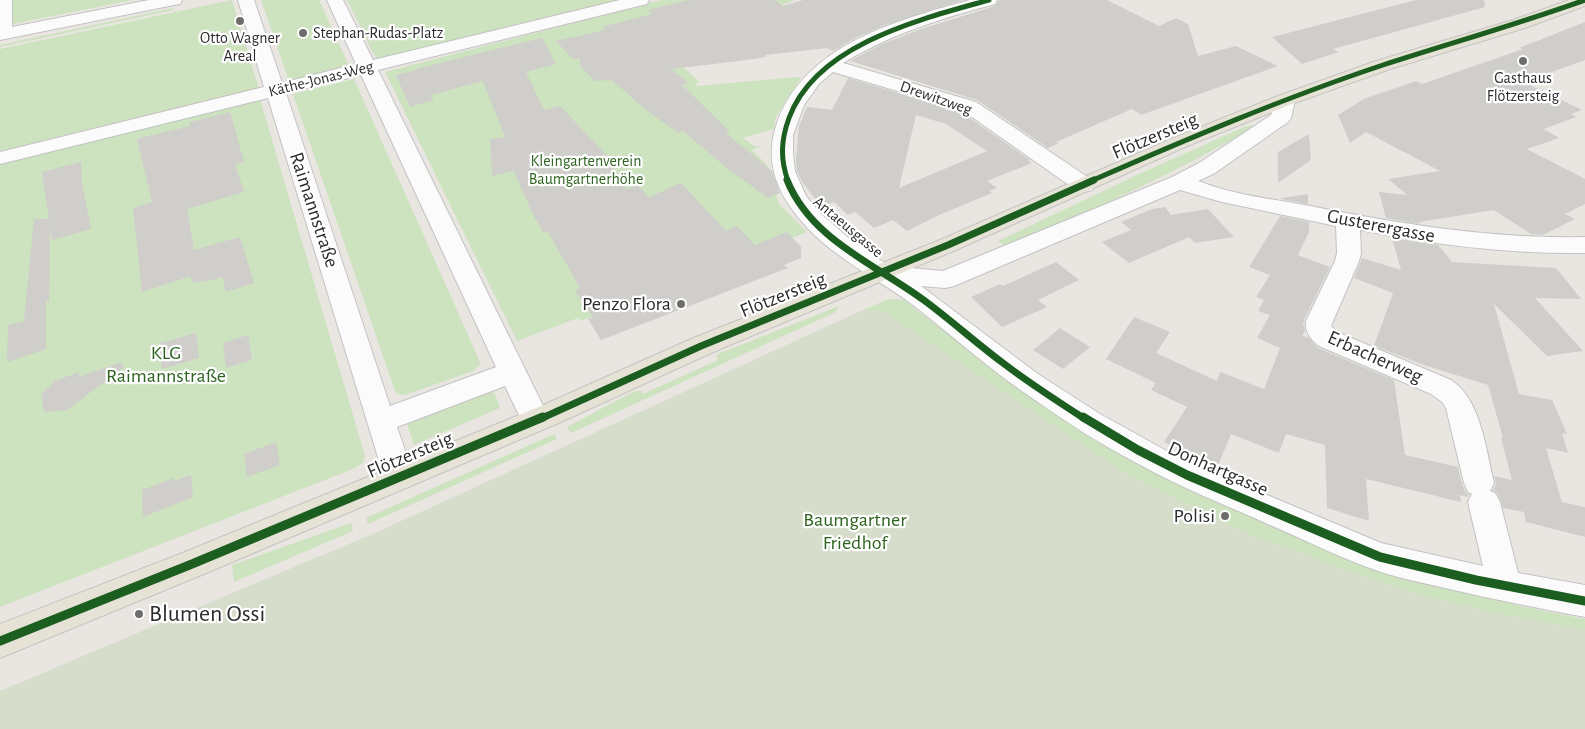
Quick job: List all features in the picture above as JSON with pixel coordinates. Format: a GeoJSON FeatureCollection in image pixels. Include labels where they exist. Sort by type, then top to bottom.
{"type":"FeatureCollection","features":[{"type":"Feature","properties":{"kind":"main road","name":"Flötzersteig"},"geometry":{"type":"LineString","coordinates":[[0,641],[192,564],[535,420],[700,346],[880,273],[1178,143],[1285,100],[1383,65],[1519,24],[1585,0]]}},
{"type":"Feature","properties":{"kind":"street"},"geometry":{"type":"LineString","coordinates":[[4,0],[2,35],[174,0]]}},
{"type":"Feature","properties":{"kind":"street","name":"Raimannstraße"},"geometry":{"type":"LineString","coordinates":[[246,0],[399,477]]}},
{"type":"Feature","properties":{"kind":"street"},"geometry":{"type":"LineString","coordinates":[[334,0],[535,420]]}},
{"type":"Feature","properties":{"kind":"street","name":"Käthe-Jonas-Weg"},"geometry":{"type":"LineString","coordinates":[[0,158],[641,0]]}},
{"type":"Feature","properties":{"kind":"street","name":"Antaeusgasse"},"geometry":{"type":"LineString","coordinates":[[880,273],[825,230],[798,203],[781,164],[780,149],[785,127],[793,107],[818,73],[828,65],[866,42],[909,25],[989,0]]}},
{"type":"Feature","properties":{"kind":"street","name":"Drewitzweg"},"geometry":{"type":"LineString","coordinates":[[828,65],[969,106],[1084,185]]}},
{"type":"Feature","properties":{"kind":"street","name":"Flötzersteig"},"geometry":{"type":"LineString","coordinates":[[880,273],[945,280],[1180,182],[1207,168],[1281,118],[1285,100]]}},
{"type":"Feature","properties":{"kind":"street","name":"Gusterergasse"},"geometry":{"type":"LineString","coordinates":[[1180,182],[1211,192],[1434,236],[1490,243],[1549,246],[1585,245]]}},
{"type":"Feature","properties":{"kind":"street","name":"Erbacherweg"},"geometry":{"type":"LineString","coordinates":[[1348,220],[1349,253],[1319,321],[1319,330],[1332,341],[1441,387],[1452,394],[1460,406],[1505,587]]}},
{"type":"Feature","properties":{"kind":"street","name":"Donhartgasse"},"geometry":{"type":"LineString","coordinates":[[880,273],[922,299],[1012,370],[1140,451],[1206,483],[1382,558],[1505,587],[1585,600]]}},
{"type":"Feature","properties":{"kind":"street"},"geometry":{"type":"LineString","coordinates":[[381,421],[512,372]]}},
{"type":"Feature","properties":{"kind":"green space"},"geometry":{"type":"Polygon","coordinates":[[[0,0],[133,0],[3,26],[0,0]]]}},
{"type":"Feature","properties":{"kind":"green space"},"geometry":{"type":"Polygon","coordinates":[[[232,0],[259,89],[0,155],[0,49],[232,0]]]}},
{"type":"Feature","properties":{"kind":"green space","name":"Stephan-Rudas-Platz"},"geometry":{"type":"Polygon","coordinates":[[[261,0],[319,0],[349,66],[289,81],[261,0]]]}},
{"type":"Feature","properties":{"kind":"green space"},"geometry":{"type":"Polygon","coordinates":[[[347,0],[629,0],[392,59],[376,59],[347,0]]]}},
{"type":"Feature","properties":{"kind":"green space","name":"Kleingartenverein Baumgartnerhöhe"},"geometry":{"type":"Polygon","coordinates":[[[661,0],[795,0],[752,16],[675,59],[699,82],[695,84],[697,86],[801,78],[775,119],[774,129],[743,138],[754,146],[761,146],[752,150],[767,165],[779,204],[807,232],[581,321],[578,318],[517,341],[385,72],[661,0]]]}},
{"type":"Feature","properties":{"kind":"green space"},"geometry":{"type":"Polygon","coordinates":[[[173,8],[173,10],[0,47],[0,45],[173,8]]]}},
{"type":"Feature","properties":{"kind":"green space"},"geometry":{"type":"Polygon","coordinates":[[[354,79],[481,364],[473,371],[405,395],[398,394],[395,391],[293,94],[354,79]]]}},
{"type":"Feature","properties":{"kind":"green space","name":"KLG Raimannstraße"},"geometry":{"type":"Polygon","coordinates":[[[260,99],[365,456],[363,463],[353,469],[0,607],[0,164],[260,99]]]}},
{"type":"Feature","properties":{"kind":"green space"},"geometry":{"type":"Polygon","coordinates":[[[1257,125],[1165,175],[1101,205],[1005,246],[998,241],[1139,174],[1244,127],[1257,125]]]}},
{"type":"Feature","properties":{"kind":"green space"},"geometry":{"type":"Polygon","coordinates":[[[886,300],[904,300],[995,371],[1382,567],[1520,606],[1585,619],[1585,630],[1489,612],[1407,592],[1250,535],[1124,473],[957,361],[863,310],[886,300]]]}},
{"type":"Feature","properties":{"kind":"green space"},"geometry":{"type":"Polygon","coordinates":[[[839,306],[836,312],[571,433],[567,427],[635,391],[641,391],[643,394],[718,360],[716,356],[718,354],[839,306]]]}},
{"type":"Feature","properties":{"kind":"green space","name":"Baumgartner Friedhof"},"geometry":{"type":"Polygon","coordinates":[[[863,310],[883,311],[1124,473],[1250,535],[1407,592],[1489,612],[1585,630],[1585,729],[0,729],[0,691],[377,532],[863,310]]]}},
{"type":"Feature","properties":{"kind":"green space"},"geometry":{"type":"Polygon","coordinates":[[[494,391],[500,408],[414,445],[407,424],[494,391]]]}},
{"type":"Feature","properties":{"kind":"green space"},"geometry":{"type":"Polygon","coordinates":[[[554,434],[557,439],[368,524],[366,518],[554,434]]]}},
{"type":"Feature","properties":{"kind":"green space"},"geometry":{"type":"Polygon","coordinates":[[[351,523],[353,531],[234,582],[232,565],[351,523]]]}},
{"type":"Feature","properties":{"kind":"building"},"geometry":{"type":"Polygon","coordinates":[[[689,0],[775,0],[783,6],[803,0],[963,0],[885,25],[857,37],[833,51],[827,48],[671,69],[688,83],[682,85],[730,132],[726,133],[772,171],[780,193],[768,198],[727,168],[683,131],[679,133],[647,111],[612,80],[595,81],[580,66],[580,58],[573,59],[556,41],[605,30],[602,27],[652,14],[648,10],[689,0]]]}},
{"type":"Feature","properties":{"kind":"building"},"geometry":{"type":"Polygon","coordinates":[[[999,0],[1107,0],[1159,26],[1176,18],[1188,24],[1198,56],[1236,46],[1278,66],[1141,115],[1132,109],[1056,142],[1059,143],[1048,148],[977,100],[850,61],[880,45],[918,30],[995,6],[999,0]]]}},
{"type":"Feature","properties":{"kind":"building"},"geometry":{"type":"Polygon","coordinates":[[[1416,0],[1484,0],[1485,7],[1333,49],[1339,52],[1302,64],[1272,37],[1416,0]]]}},
{"type":"Feature","properties":{"kind":"building"},"geometry":{"type":"Polygon","coordinates":[[[1585,22],[1585,60],[1524,82],[1582,110],[1571,114],[1576,117],[1544,129],[1559,138],[1527,149],[1585,179],[1585,204],[1565,214],[1575,219],[1543,235],[1531,234],[1494,210],[1419,222],[1420,224],[1386,218],[1379,192],[1407,195],[1388,179],[1440,171],[1366,132],[1350,143],[1338,115],[1364,99],[1416,81],[1422,84],[1523,49],[1519,48],[1585,22]]]}},
{"type":"Feature","properties":{"kind":"building"},"geometry":{"type":"Polygon","coordinates":[[[542,38],[556,64],[526,72],[544,110],[560,106],[609,158],[626,189],[638,185],[649,197],[681,183],[726,231],[737,226],[755,245],[787,232],[801,247],[801,258],[784,265],[788,268],[601,340],[588,319],[593,317],[575,290],[580,288],[548,232],[544,233],[533,215],[514,171],[492,176],[490,139],[505,137],[483,81],[431,95],[434,100],[410,107],[396,75],[542,38]]]}},
{"type":"Feature","properties":{"kind":"building"},"geometry":{"type":"Polygon","coordinates":[[[848,78],[961,112],[1032,163],[987,181],[997,188],[989,191],[992,193],[939,215],[907,231],[893,220],[874,228],[855,212],[848,215],[834,202],[821,207],[803,183],[797,171],[796,159],[799,126],[807,107],[832,110],[848,78]],[[916,115],[899,188],[987,151],[946,124],[916,115]]]}},
{"type":"Feature","properties":{"kind":"building"},"geometry":{"type":"Polygon","coordinates":[[[230,112],[244,162],[235,164],[244,192],[187,209],[194,250],[240,237],[254,283],[226,292],[222,277],[205,282],[205,280],[192,283],[191,276],[142,292],[133,208],[152,202],[137,139],[190,126],[190,122],[230,112]]]}},
{"type":"Feature","properties":{"kind":"building"},"geometry":{"type":"Polygon","coordinates":[[[1309,134],[1311,160],[1278,183],[1278,152],[1309,134]]]}},
{"type":"Feature","properties":{"kind":"building"},"geometry":{"type":"Polygon","coordinates":[[[81,162],[82,183],[91,229],[52,240],[50,226],[49,301],[46,302],[46,349],[7,362],[8,325],[24,321],[34,219],[49,219],[42,172],[81,162]]]}},
{"type":"Feature","properties":{"kind":"building"},"geometry":{"type":"Polygon","coordinates":[[[1308,194],[1308,204],[1281,199],[1281,198],[1308,194]]]}},
{"type":"Feature","properties":{"kind":"building"},"geometry":{"type":"Polygon","coordinates":[[[1165,207],[1171,215],[1208,209],[1234,237],[1195,243],[1189,237],[1129,263],[1102,242],[1131,230],[1121,222],[1152,209],[1165,207]]]}},
{"type":"Feature","properties":{"kind":"building"},"geometry":{"type":"Polygon","coordinates":[[[1280,216],[1309,222],[1309,232],[1298,255],[1330,267],[1304,320],[1305,330],[1302,336],[1309,338],[1318,348],[1394,380],[1405,455],[1458,467],[1462,484],[1469,495],[1468,497],[1460,495],[1461,502],[1366,479],[1369,521],[1327,508],[1325,445],[1286,434],[1279,453],[1231,434],[1217,468],[1164,442],[1187,407],[1151,390],[1156,383],[1106,359],[1134,317],[1170,332],[1156,353],[1217,381],[1220,372],[1264,389],[1280,348],[1257,338],[1270,315],[1258,311],[1264,300],[1256,297],[1270,275],[1249,267],[1280,216]]]}},
{"type":"Feature","properties":{"kind":"building"},"geometry":{"type":"Polygon","coordinates":[[[1392,238],[1438,245],[1452,262],[1556,268],[1581,299],[1535,298],[1583,351],[1547,356],[1494,304],[1519,394],[1552,400],[1567,434],[1562,433],[1568,453],[1546,448],[1562,502],[1585,507],[1585,537],[1526,522],[1524,512],[1503,508],[1497,492],[1493,490],[1496,484],[1494,476],[1512,480],[1501,438],[1503,438],[1488,385],[1424,365],[1374,346],[1393,293],[1354,278],[1362,258],[1401,270],[1392,238]]]}},
{"type":"Feature","properties":{"kind":"building"},"geometry":{"type":"Polygon","coordinates":[[[1056,262],[1079,280],[1038,300],[1047,307],[1002,327],[971,297],[1000,284],[1003,286],[1056,262]]]}},
{"type":"Feature","properties":{"kind":"building"},"geometry":{"type":"Polygon","coordinates":[[[1060,328],[1090,347],[1063,369],[1033,350],[1060,328]]]}},
{"type":"Feature","properties":{"kind":"building"},"geometry":{"type":"Polygon","coordinates":[[[196,333],[199,358],[162,369],[160,343],[196,333]]]}},
{"type":"Feature","properties":{"kind":"building"},"geometry":{"type":"Polygon","coordinates":[[[248,335],[252,360],[226,368],[223,343],[248,335]]]}},
{"type":"Feature","properties":{"kind":"building"},"geometry":{"type":"Polygon","coordinates":[[[121,362],[124,367],[67,410],[44,412],[41,395],[55,381],[79,372],[79,377],[121,362]]]}},
{"type":"Feature","properties":{"kind":"building"},"geometry":{"type":"Polygon","coordinates":[[[276,442],[280,465],[247,477],[244,454],[276,442]]]}},
{"type":"Feature","properties":{"kind":"building"},"geometry":{"type":"Polygon","coordinates":[[[191,475],[193,497],[143,517],[142,490],[174,478],[174,481],[191,475]]]}},
{"type":"Feature","properties":{"kind":"cycle path"},"geometry":{"type":"LineString","coordinates":[[989,0],[929,17],[865,42],[837,59],[812,80],[794,105],[783,135],[782,153],[784,171],[790,188],[813,220],[842,246],[910,290],[1013,371],[1074,412],[1171,467],[1340,541],[1387,559],[1476,580],[1585,601]]}},
{"type":"Feature","properties":{"kind":"cycle path"},"geometry":{"type":"LineString","coordinates":[[0,641],[192,564],[551,414],[701,346],[948,245],[1178,143],[1285,100],[1383,65],[1519,24],[1585,0]]}},
{"type":"Feature","properties":{"kind":"place","name":"Otto Wagner Areal"},"geometry":{"type":"Point","coordinates":[240,21]}},
{"type":"Feature","properties":{"kind":"place","name":"Stephan-Rudas-Platz"},"geometry":{"type":"Point","coordinates":[303,33]}},
{"type":"Feature","properties":{"kind":"place","name":"Gasthaus Flötzersteig"},"geometry":{"type":"Point","coordinates":[1523,61]}},
{"type":"Feature","properties":{"kind":"place","name":"Penzo Flora"},"geometry":{"type":"Point","coordinates":[681,304]}},
{"type":"Feature","properties":{"kind":"place","name":"Polisi"},"geometry":{"type":"Point","coordinates":[1225,516]}},
{"type":"Feature","properties":{"kind":"place","name":"Blumen Ossi"},"geometry":{"type":"Point","coordinates":[139,614]}}]}
